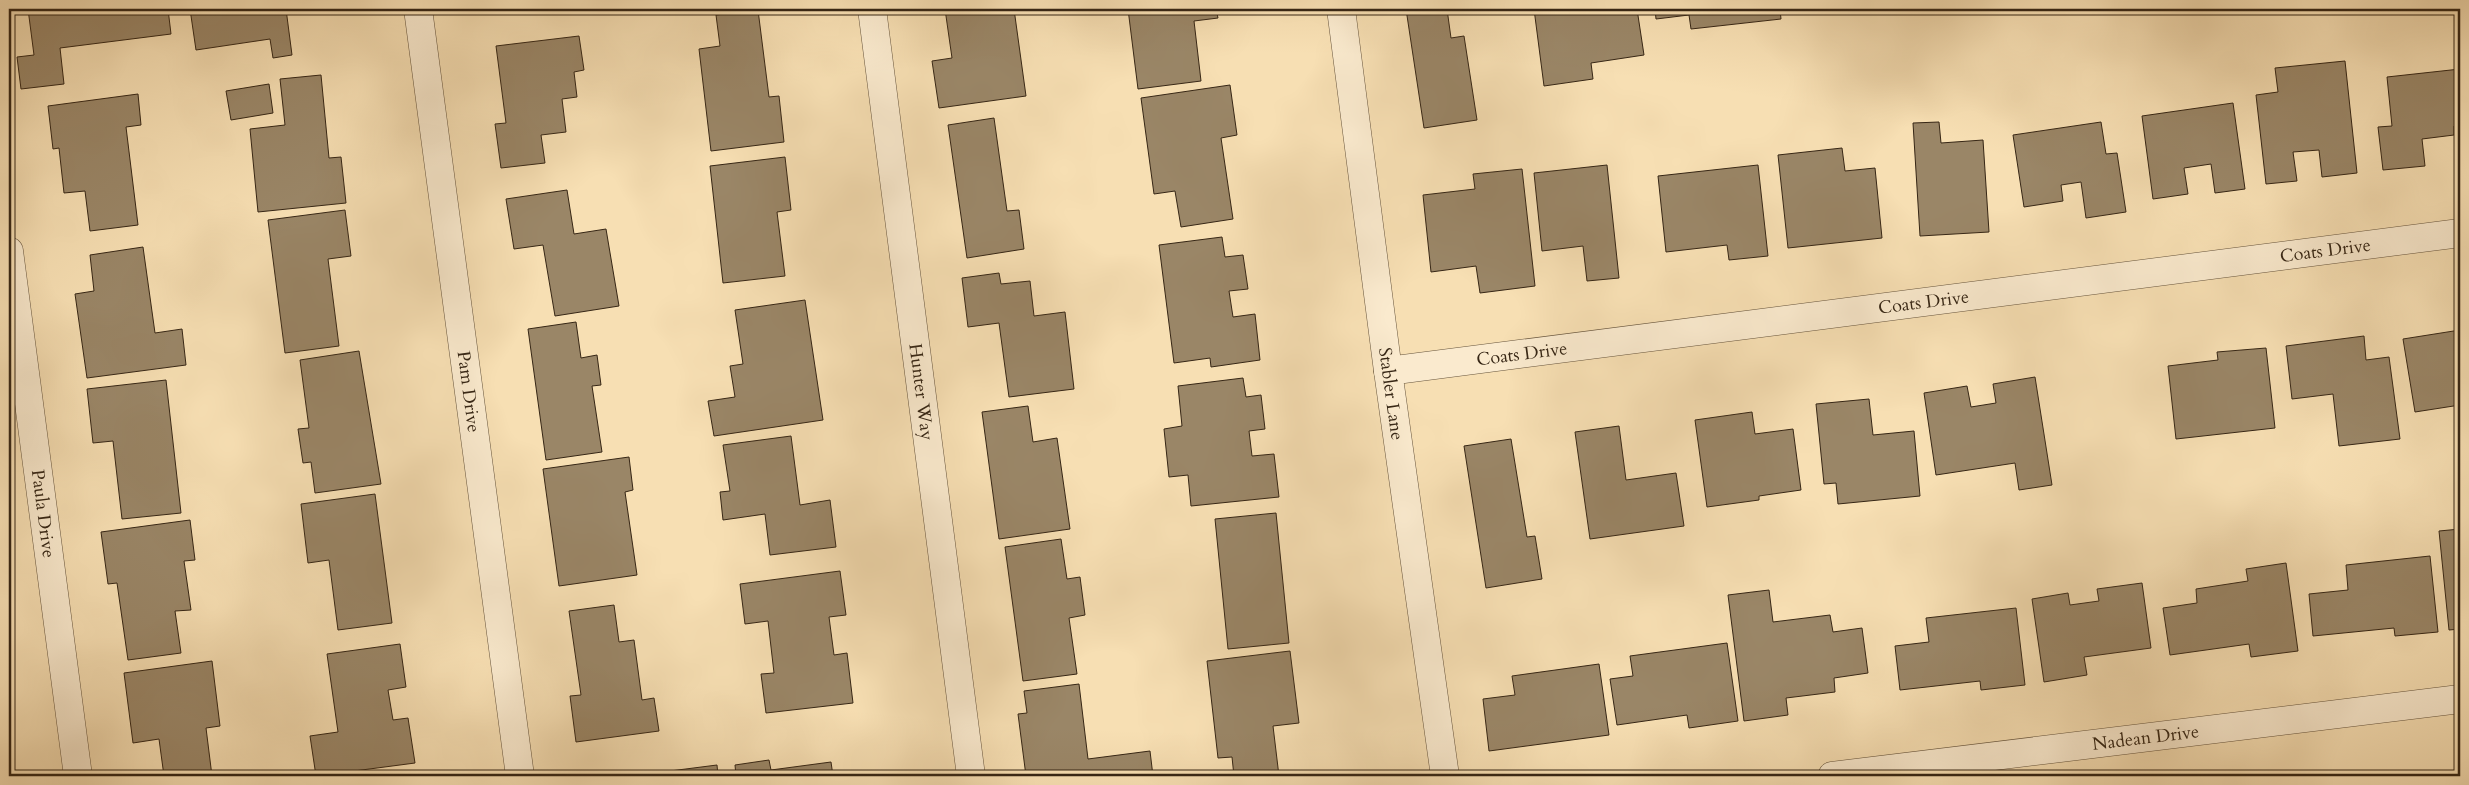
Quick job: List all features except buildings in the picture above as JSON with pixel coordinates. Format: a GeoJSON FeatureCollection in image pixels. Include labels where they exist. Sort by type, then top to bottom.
{"type":"FeatureCollection","features":[{"type":"Feature","properties":{"kind":"street","name":"Pam Drive"},"geometry":{"type":"LineString","coordinates":[[418,9],[520,776]]}},
{"type":"Feature","properties":{"kind":"street","name":"Hunter Way"},"geometry":{"type":"LineString","coordinates":[[872,9],[971,776]]}},
{"type":"Feature","properties":{"kind":"street","name":"Stabler Lane"},"geometry":{"type":"LineString","coordinates":[[1341,9],[1388,371],[1445,776]]}},
{"type":"Feature","properties":{"kind":"street","name":"Coats Drive"},"geometry":{"type":"LineString","coordinates":[[1388,371],[2460,233]]}},
{"type":"Feature","properties":{"kind":"street","name":"Paula Drive"},"geometry":{"type":"LineString","coordinates":[[9,251],[78,776]]}},
{"type":"Feature","properties":{"kind":"street","name":"Nadean Drive"},"geometry":{"type":"LineString","coordinates":[[1832,776],[2460,699]]}}]}
